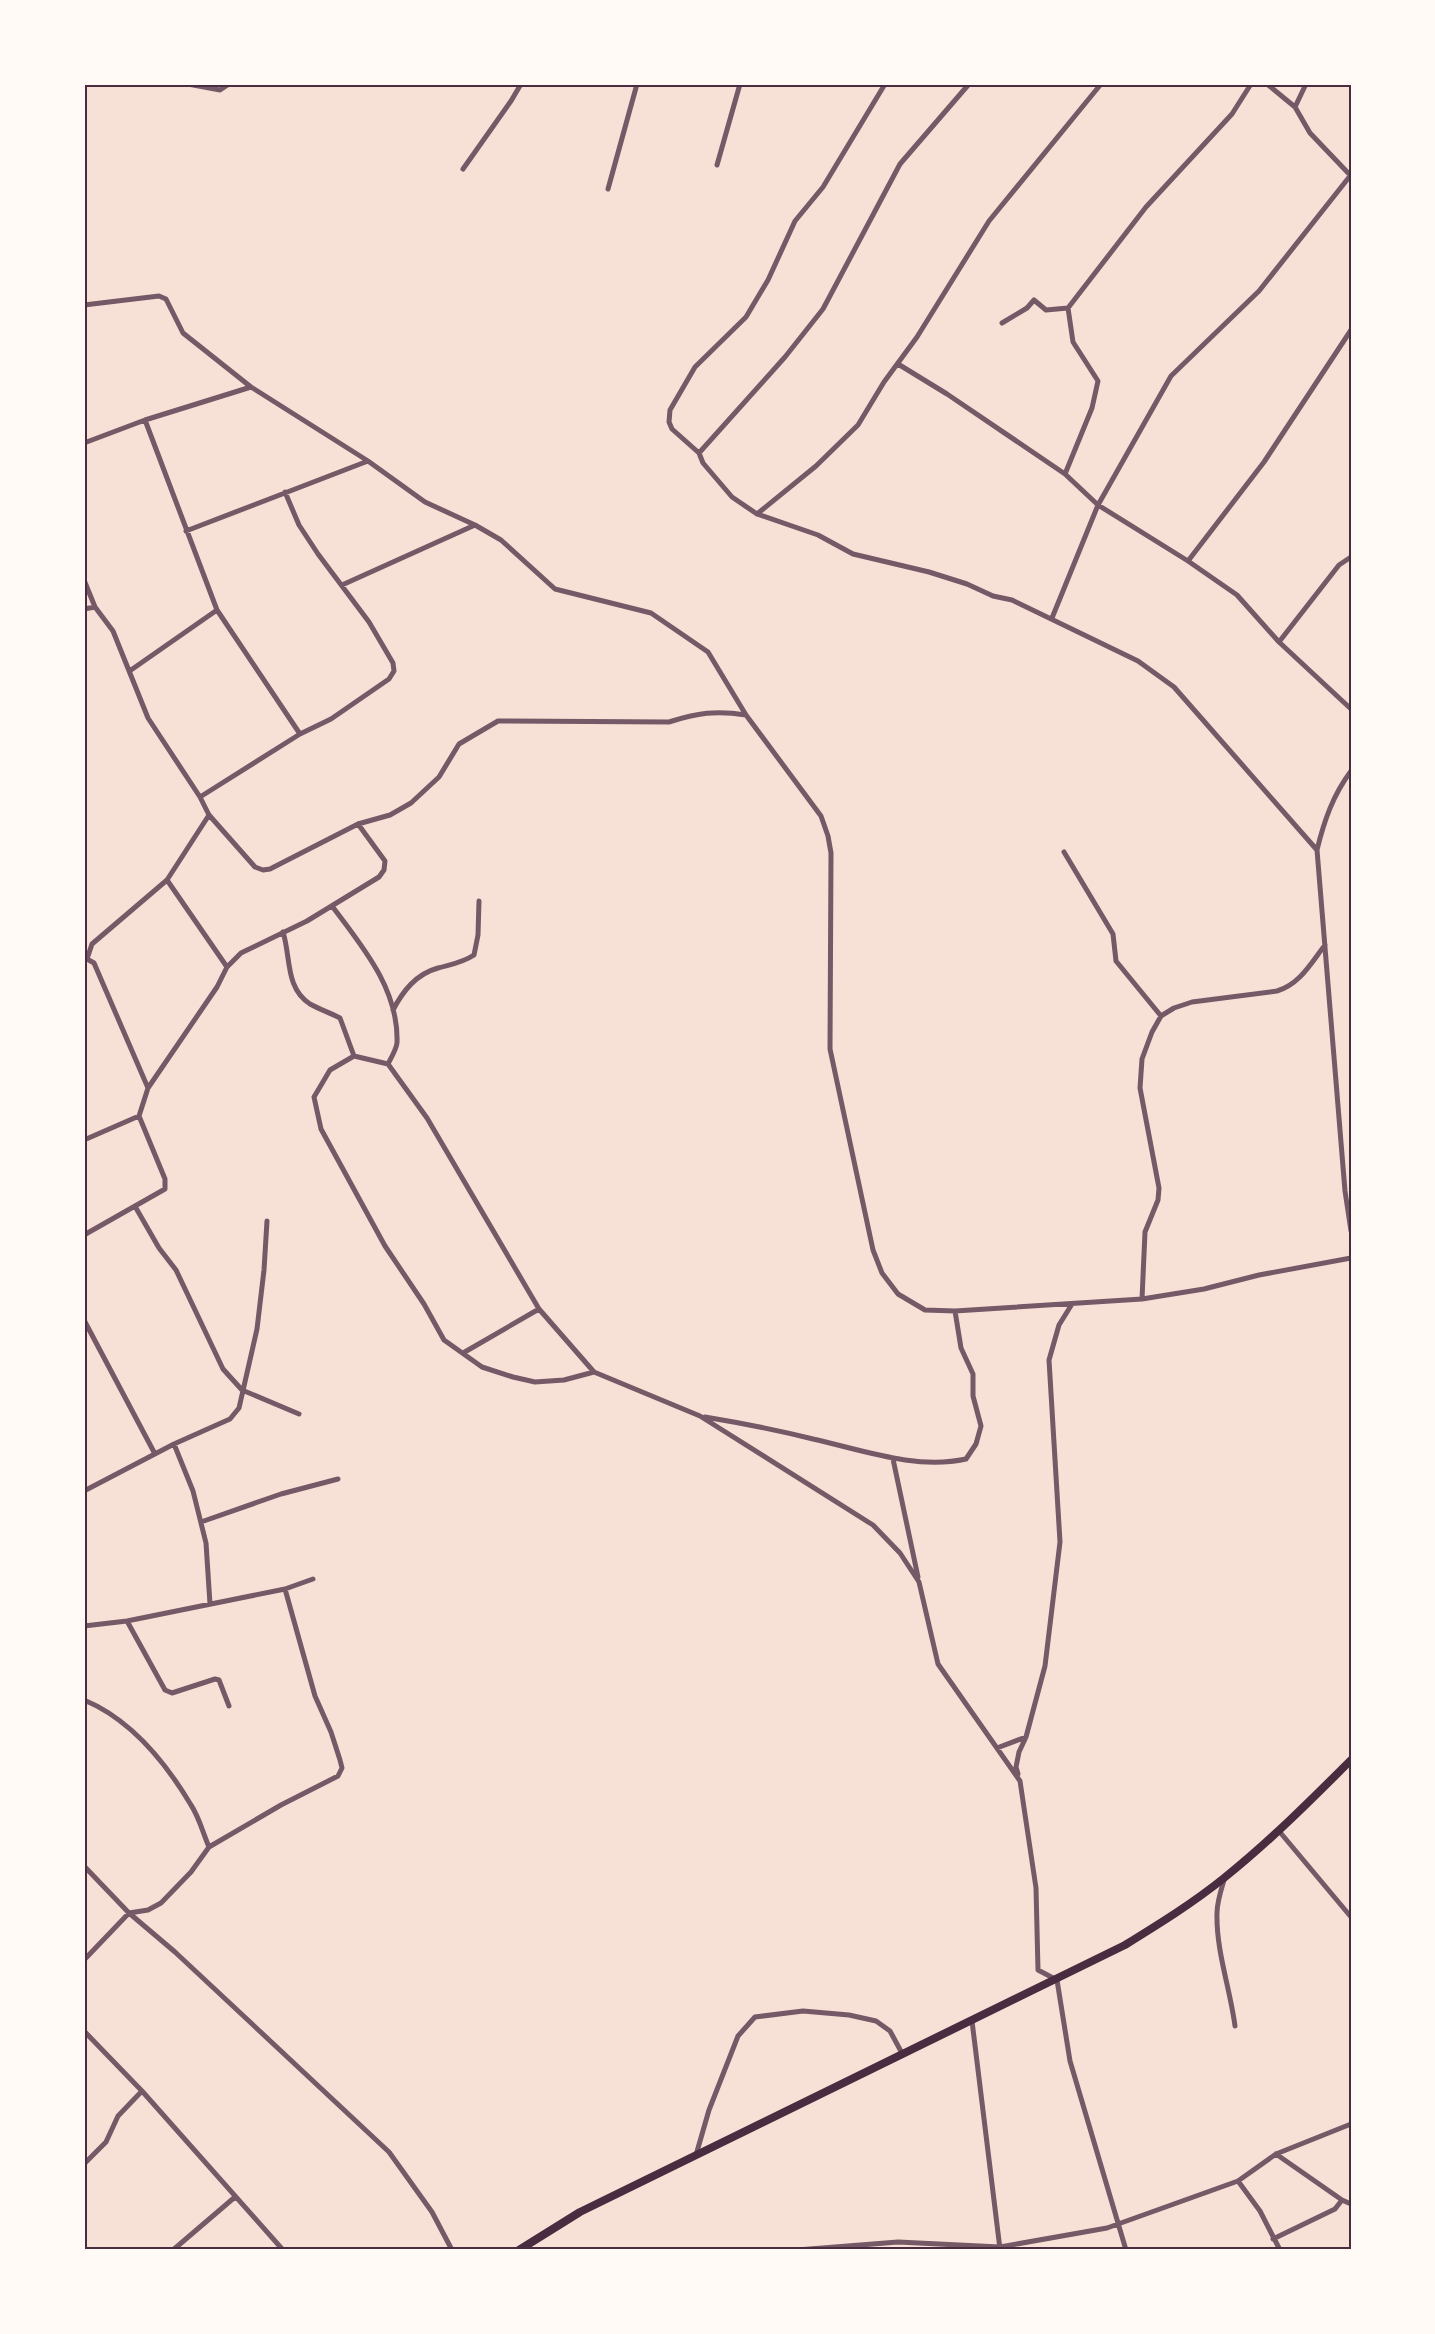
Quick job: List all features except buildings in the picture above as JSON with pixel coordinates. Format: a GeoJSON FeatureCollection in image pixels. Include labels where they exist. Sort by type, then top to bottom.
{"type":"FeatureCollection","features":[{"type":"Feature","properties":{"kind":"main road"},"geometry":{"type":"LineString","coordinates":[[519,2250],[580,2212],[1125,1945],[1187,1906],[1224,1878],[1280,1830],[1351,1760]]}},
{"type":"Feature","properties":{"kind":"street"},"geometry":{"type":"LineString","coordinates":[[188,84],[220,90],[229,84]]}},
{"type":"Feature","properties":{"kind":"street"},"geometry":{"type":"LineString","coordinates":[[463,169],[521,84]]}},
{"type":"Feature","properties":{"kind":"street"},"geometry":{"type":"LineString","coordinates":[[608,189],[637,84]]}},
{"type":"Feature","properties":{"kind":"street"},"geometry":{"type":"LineString","coordinates":[[717,165],[740,84]]}},
{"type":"Feature","properties":{"kind":"street"},"geometry":{"type":"LineString","coordinates":[[885,84],[823,187],[795,221],[768,280],[746,317],[695,367],[670,410],[669,422],[672,429],[699,453],[703,463],[732,497],[757,514],[818,535],[853,554],[929,572],[967,584],[993,596],[1012,600],[1138,661],[1174,687],[1317,850]]}},
{"type":"Feature","properties":{"kind":"street"},"geometry":{"type":"LineString","coordinates":[[699,453],[785,357],[823,309],[900,164],[969,84]]}},
{"type":"Feature","properties":{"kind":"street"},"geometry":{"type":"LineString","coordinates":[[757,514],[816,466],[858,425],[917,337],[989,221],[1101,84]]}},
{"type":"Feature","properties":{"kind":"street"},"geometry":{"type":"LineString","coordinates":[[1065,474],[1092,408],[1098,381],[1073,342],[1068,308],[1146,207],[1232,114],[1251,84]]}},
{"type":"Feature","properties":{"kind":"street"},"geometry":{"type":"LineString","coordinates":[[1052,618],[1098,505],[1171,376],[1259,291],[1350,176],[1310,133],[1295,107],[1267,84]]}},
{"type":"Feature","properties":{"kind":"street"},"geometry":{"type":"LineString","coordinates":[[1295,107],[1306,84]]}},
{"type":"Feature","properties":{"kind":"street"},"geometry":{"type":"LineString","coordinates":[[84,305],[159,296],[166,299],[183,333],[251,387],[368,461],[425,502],[501,540],[555,589],[651,613],[708,652],[746,716],[821,816],[828,836],[831,853],[830,1049],[873,1250],[882,1273],[898,1294],[925,1310],[955,1311],[1142,1299],[1351,1258]]}},
{"type":"Feature","properties":{"kind":"street"},"geometry":{"type":"LineString","coordinates":[[1002,323],[1027,308],[1034,300],[1046,310],[1068,308]]}},
{"type":"Feature","properties":{"kind":"street"},"geometry":{"type":"LineString","coordinates":[[1188,561],[1264,462],[1351,330]]}},
{"type":"Feature","properties":{"kind":"street"},"geometry":{"type":"LineString","coordinates":[[898,364],[947,394],[1065,474],[1098,505],[1188,561],[1237,595],[1279,642],[1351,709]]}},
{"type":"Feature","properties":{"kind":"street"},"geometry":{"type":"LineString","coordinates":[[84,442],[145,420],[251,387]]}},
{"type":"Feature","properties":{"kind":"street"},"geometry":{"type":"LineString","coordinates":[[145,420],[217,610],[300,734]]}},
{"type":"Feature","properties":{"kind":"street"},"geometry":{"type":"LineString","coordinates":[[186,531],[368,461]]}},
{"type":"Feature","properties":{"kind":"street"},"geometry":{"type":"LineString","coordinates":[[200,797],[300,734],[332,719],[389,679],[394,670],[393,663],[369,622],[299,525],[285,492]]}},
{"type":"Feature","properties":{"kind":"street"},"geometry":{"type":"LineString","coordinates":[[342,585],[475,525]]}},
{"type":"Feature","properties":{"kind":"street"},"geometry":{"type":"LineString","coordinates":[[1279,642],[1339,565],[1351,557]]}},
{"type":"Feature","properties":{"kind":"street"},"geometry":{"type":"LineString","coordinates":[[84,580],[95,607],[113,631],[148,718],[200,797],[209,815],[255,867],[263,870],[270,869],[358,824],[390,815],[411,803],[439,777],[459,744],[498,721],[669,722],[696,714],[723,711],[746,716]]}},
{"type":"Feature","properties":{"kind":"street"},"geometry":{"type":"LineString","coordinates":[[84,609],[95,607]]}},
{"type":"Feature","properties":{"kind":"street"},"geometry":{"type":"LineString","coordinates":[[130,670],[217,610]]}},
{"type":"Feature","properties":{"kind":"street"},"geometry":{"type":"LineString","coordinates":[[1351,771],[1339,788],[1325,818],[1317,850],[1345,1191],[1351,1231]]}},
{"type":"Feature","properties":{"kind":"street"},"geometry":{"type":"LineString","coordinates":[[148,1088],[94,963],[86,959],[92,944],[167,880],[209,815]]}},
{"type":"Feature","properties":{"kind":"street"},"geometry":{"type":"LineString","coordinates":[[84,1235],[136,1208],[165,1189],[166,1184],[139,1116],[148,1088],[217,987],[227,967],[240,953],[307,921],[379,877],[384,870],[385,861],[358,824]]}},
{"type":"Feature","properties":{"kind":"street"},"geometry":{"type":"LineString","coordinates":[[1064,852],[1113,934],[1116,961],[1161,1016]]}},
{"type":"Feature","properties":{"kind":"street"},"geometry":{"type":"LineString","coordinates":[[167,880],[227,967]]}},
{"type":"Feature","properties":{"kind":"street"},"geometry":{"type":"LineString","coordinates":[[393,1010],[412,981],[435,968],[461,963],[474,955],[478,935],[478,901]]}},
{"type":"Feature","properties":{"kind":"street"},"geometry":{"type":"LineString","coordinates":[[332,906],[376,964],[393,1010],[397,1045],[388,1064]]}},
{"type":"Feature","properties":{"kind":"street"},"geometry":{"type":"LineString","coordinates":[[283,932],[290,975],[297,993],[310,1004],[340,1018],[354,1056]]}},
{"type":"Feature","properties":{"kind":"street"},"geometry":{"type":"LineString","coordinates":[[1142,1299],[1145,1232],[1158,1200],[1159,1188],[1140,1088],[1143,1059],[1152,1032],[1161,1016],[1174,1008],[1192,1002],[1277,991],[1289,987],[1298,980],[1324,945]]}},
{"type":"Feature","properties":{"kind":"street"},"geometry":{"type":"LineString","coordinates":[[594,1372],[564,1380],[535,1382],[482,1367],[444,1340],[424,1304],[385,1246],[321,1129],[314,1096],[330,1070],[354,1056],[388,1064],[428,1118],[539,1309],[594,1372],[700,1416],[873,1525],[900,1553],[919,1582]]}},
{"type":"Feature","properties":{"kind":"street"},"geometry":{"type":"LineString","coordinates":[[84,1140],[139,1116]]}},
{"type":"Feature","properties":{"kind":"street"},"geometry":{"type":"LineString","coordinates":[[136,1208],[159,1248],[176,1270],[223,1369],[242,1390],[299,1414]]}},
{"type":"Feature","properties":{"kind":"street"},"geometry":{"type":"LineString","coordinates":[[84,1491],[174,1444],[230,1419],[239,1408],[257,1329],[267,1221]]}},
{"type":"Feature","properties":{"kind":"street"},"geometry":{"type":"LineString","coordinates":[[1072,1304],[1059,1325],[1049,1360],[1060,1542],[1045,1666],[1016,1767],[1036,1888],[1038,1970],[1057,1980],[1070,2061],[1126,2250]]}},
{"type":"Feature","properties":{"kind":"street"},"geometry":{"type":"LineString","coordinates":[[463,1353],[539,1309]]}},
{"type":"Feature","properties":{"kind":"street"},"geometry":{"type":"LineString","coordinates":[[700,1416],[800,1436],[893,1459],[951,1462],[966,1459],[976,1444],[981,1426],[974,1396],[973,1374],[961,1348],[955,1311]]}},
{"type":"Feature","properties":{"kind":"street"},"geometry":{"type":"LineString","coordinates":[[84,1320],[154,1454]]}},
{"type":"Feature","properties":{"kind":"street"},"geometry":{"type":"LineString","coordinates":[[174,1444],[194,1491],[206,1543],[210,1604]]}},
{"type":"Feature","properties":{"kind":"street"},"geometry":{"type":"LineString","coordinates":[[893,1459],[938,1664],[1020,1781]]}},
{"type":"Feature","properties":{"kind":"street"},"geometry":{"type":"LineString","coordinates":[[201,1522],[281,1494],[338,1479]]}},
{"type":"Feature","properties":{"kind":"street"},"geometry":{"type":"LineString","coordinates":[[84,1626],[127,1622],[285,1589],[314,1579]]}},
{"type":"Feature","properties":{"kind":"street"},"geometry":{"type":"LineString","coordinates":[[84,1960],[129,1914],[148,1910],[161,1903],[191,1872],[209,1847],[281,1805],[338,1776],[342,1768],[331,1732],[315,1696],[285,1589]]}},
{"type":"Feature","properties":{"kind":"street"},"geometry":{"type":"LineString","coordinates":[[127,1622],[165,1690],[172,1693],[215,1679],[219,1680],[230,1706]]}},
{"type":"Feature","properties":{"kind":"street"},"geometry":{"type":"LineString","coordinates":[[84,1700],[96,1705],[131,1730],[167,1771],[192,1806],[209,1847]]}},
{"type":"Feature","properties":{"kind":"street"},"geometry":{"type":"LineString","coordinates":[[997,1748],[1026,1737]]}},
{"type":"Feature","properties":{"kind":"street"},"geometry":{"type":"LineString","coordinates":[[1280,1830],[1351,1917]]}},
{"type":"Feature","properties":{"kind":"street"},"geometry":{"type":"LineString","coordinates":[[84,1866],[129,1914],[175,1952],[389,2152],[432,2212],[452,2250]]}},
{"type":"Feature","properties":{"kind":"street"},"geometry":{"type":"LineString","coordinates":[[1224,1878],[1216,1910],[1218,1942],[1231,1996],[1235,2026]]}},
{"type":"Feature","properties":{"kind":"street"},"geometry":{"type":"LineString","coordinates":[[696,2157],[709,2110],[738,2036],[755,2017],[803,2011],[849,2015],[876,2021],[890,2031],[903,2055]]}},
{"type":"Feature","properties":{"kind":"street"},"geometry":{"type":"LineString","coordinates":[[972,2021],[1000,2249]]}},
{"type":"Feature","properties":{"kind":"street"},"geometry":{"type":"LineString","coordinates":[[84,2031],[142,2091],[284,2250]]}},
{"type":"Feature","properties":{"kind":"street"},"geometry":{"type":"LineString","coordinates":[[84,2164],[106,2142],[118,2116],[142,2091]]}},
{"type":"Feature","properties":{"kind":"street"},"geometry":{"type":"LineString","coordinates":[[797,2250],[898,2242],[1000,2249],[1094,2231],[1238,2181],[1276,2154],[1351,2124]]}},
{"type":"Feature","properties":{"kind":"street"},"geometry":{"type":"LineString","coordinates":[[1276,2154],[1351,2204]]}},
{"type":"Feature","properties":{"kind":"street"},"geometry":{"type":"LineString","coordinates":[[1238,2181],[1260,2211],[1280,2250]]}},
{"type":"Feature","properties":{"kind":"street"},"geometry":{"type":"LineString","coordinates":[[173,2250],[235,2197]]}},
{"type":"Feature","properties":{"kind":"street"},"geometry":{"type":"LineString","coordinates":[[1273,2239],[1335,2209],[1342,2200]]}}]}
